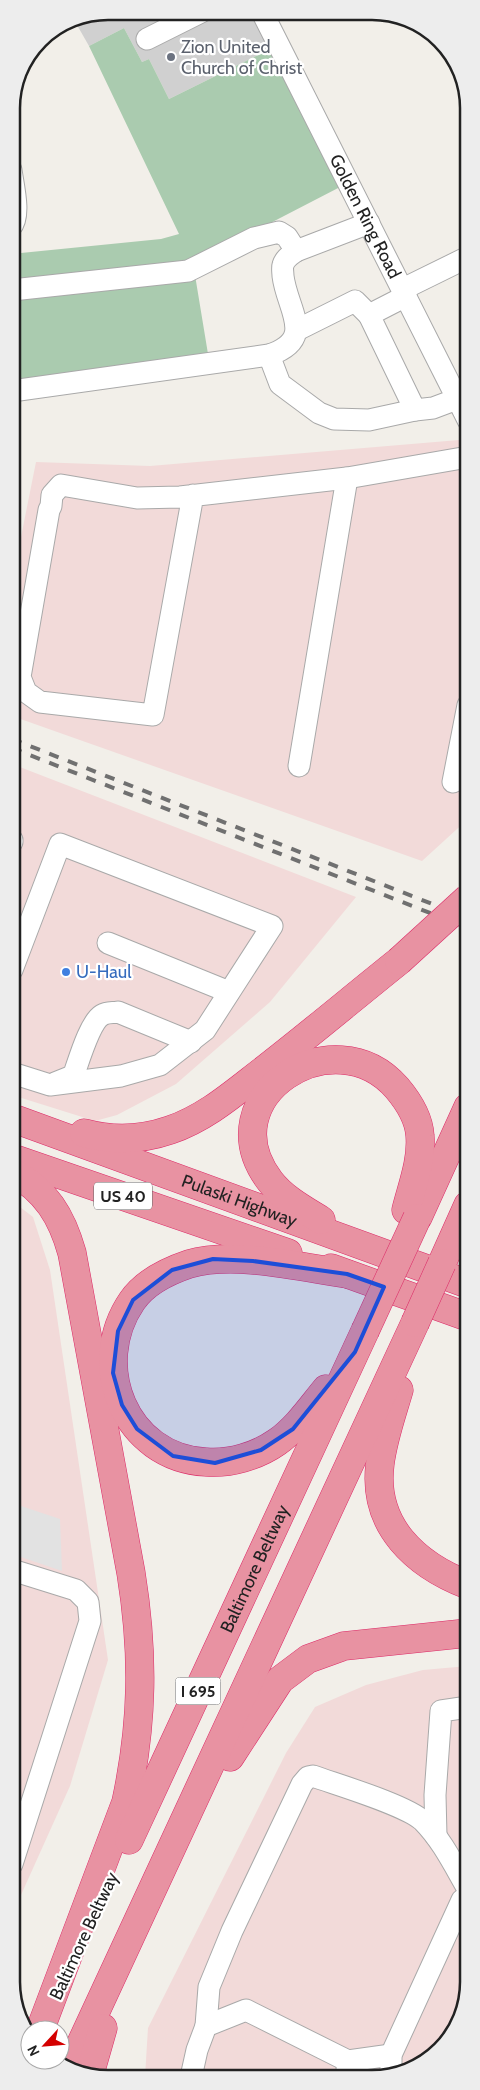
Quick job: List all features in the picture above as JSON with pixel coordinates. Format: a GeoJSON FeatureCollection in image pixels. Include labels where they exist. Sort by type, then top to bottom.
{"type":"FeatureCollection","features":[{"type":"Feature","properties":{"kind":"highway"},"geometry":{"type":"LineString","coordinates":[[20,1118],[102,1138],[132,1139],[170,1130],[191,1121],[212,1110],[302,1040],[399,961],[460,905]]}},
{"type":"Feature","properties":{"kind":"highway"},"geometry":{"type":"LineString","coordinates":[[361,1246],[301,1208],[282,1193],[269,1180],[260,1162],[254,1145],[253,1128],[257,1111],[264,1096],[276,1082],[294,1070],[316,1061],[342,1060],[366,1066],[389,1079],[404,1096],[415,1115],[420,1135],[411,1214]]}},
{"type":"Feature","properties":{"kind":"highway","name":"Pulaski Highway"},"geometry":{"type":"LineString","coordinates":[[20,1119],[361,1246],[434,1266],[460,1280]]}},
{"type":"Feature","properties":{"kind":"highway","name":"Baltimore Beltway"},"geometry":{"type":"LineString","coordinates":[[45,2020],[360,1342],[388,1278],[411,1214],[460,1122]]}},
{"type":"Feature","properties":{"kind":"highway"},"geometry":{"type":"LineString","coordinates":[[20,1143],[172,1193],[264,1211]]}},
{"type":"Feature","properties":{"kind":"highway","name":"Pulaski Highway"},"geometry":{"type":"LineString","coordinates":[[20,1161],[460,1314]]}},
{"type":"Feature","properties":{"kind":"highway"},"geometry":{"type":"LineString","coordinates":[[20,1177],[48,1199],[60,1218],[72,1253],[131,1574],[138,1620],[141,1658],[141,1693],[137,1734],[133,1769],[126,1802],[44,2020]]}},
{"type":"Feature","properties":{"kind":"highway"},"geometry":{"type":"LineString","coordinates":[[460,1236],[434,1266],[460,1274]]}},
{"type":"Feature","properties":{"kind":"highway"},"geometry":{"type":"LineString","coordinates":[[347,1274],[235,1260],[213,1260],[172,1270],[155,1279],[133,1300],[114,1344],[113,1373],[116,1388],[126,1411],[137,1429],[154,1444],[173,1456],[193,1462],[215,1463],[246,1456],[261,1450],[293,1429],[360,1342]]}},
{"type":"Feature","properties":{"kind":"highway","name":"I 695"},"geometry":{"type":"LineString","coordinates":[[72,2062],[411,1337],[434,1266]]}},
{"type":"Feature","properties":{"kind":"highway"},"geometry":{"type":"LineString","coordinates":[[411,1337],[384,1446],[380,1466],[380,1488],[384,1505],[397,1536],[416,1557],[460,1582]]}},
{"type":"Feature","properties":{"kind":"highway"},"geometry":{"type":"LineString","coordinates":[[166,1860],[280,1680],[308,1659],[344,1646],[460,1634]]}},
{"type":"Feature","properties":{"kind":"highway"},"geometry":{"type":"LineString","coordinates":[[91,2068],[124,1949]]}},
{"type":"Feature","properties":{"kind":"street"},"geometry":{"type":"LineString","coordinates":[[147,39],[185,20]]}},
{"type":"Feature","properties":{"kind":"street","name":"Golden Ring Road"},"geometry":{"type":"LineString","coordinates":[[266,20],[460,405]]}},
{"type":"Feature","properties":{"kind":"street"},"geometry":{"type":"LineString","coordinates":[[20,390],[269,355],[278,352],[291,343],[297,330],[294,314],[284,285],[282,266],[286,258],[296,251],[369,222]]}},
{"type":"Feature","properties":{"kind":"street"},"geometry":{"type":"LineString","coordinates":[[20,289],[188,271],[254,238],[279,232],[287,237],[296,251]]}},
{"type":"Feature","properties":{"kind":"street"},"geometry":{"type":"LineString","coordinates":[[369,315],[404,292],[460,261]]}},
{"type":"Feature","properties":{"kind":"street"},"geometry":{"type":"LineString","coordinates":[[297,330],[355,301],[369,315],[416,410]]}},
{"type":"Feature","properties":{"kind":"street"},"geometry":{"type":"LineString","coordinates":[[269,355],[280,384],[312,408],[334,419],[370,420],[433,408],[457,399]]}},
{"type":"Feature","properties":{"kind":"street"},"geometry":{"type":"LineString","coordinates":[[193,495],[153,716],[40,702],[26,692],[20,677],[52,495],[61,485],[137,498],[193,495],[346,478],[460,458]]}},
{"type":"Feature","properties":{"kind":"street"},"geometry":{"type":"LineString","coordinates":[[299,766],[346,478]]}},
{"type":"Feature","properties":{"kind":"street"},"geometry":{"type":"LineString","coordinates":[[453,782],[460,747]]}},
{"type":"Feature","properties":{"kind":"street"},"geometry":{"type":"LineString","coordinates":[[20,949],[60,844],[272,926],[205,1030],[160,1065],[121,1076],[50,1085],[20,1076]]}},
{"type":"Feature","properties":{"kind":"street"},"geometry":{"type":"LineString","coordinates":[[108,943],[229,992]]}},
{"type":"Feature","properties":{"kind":"street"},"geometry":{"type":"LineString","coordinates":[[50,1085],[74,1074],[95,1022],[102,1015],[108,1013],[118,1012],[192,1042]]}},
{"type":"Feature","properties":{"kind":"street"},"geometry":{"type":"LineString","coordinates":[[20,1572],[76,1590],[88,1602],[90,1620],[20,1839]]}},
{"type":"Feature","properties":{"kind":"street"},"geometry":{"type":"LineString","coordinates":[[436,1836],[435,1795],[441,1710],[460,1708]]}},
{"type":"Feature","properties":{"kind":"street"},"geometry":{"type":"LineString","coordinates":[[192,2070],[206,2026],[209,1987],[232,1930],[302,1784],[308,1777],[313,1776],[406,1810],[421,1819],[436,1836],[460,1877]]}},
{"type":"Feature","properties":{"kind":"street"},"geometry":{"type":"LineString","coordinates":[[206,2026],[246,2010],[347,2069],[391,2065],[460,1904]]}},
{"type":"Feature","properties":{"kind":"highlighted area"},"geometry":{"type":"Polygon","coordinates":[[[213,1259],[253,1261],[347,1274],[384,1287],[355,1352],[293,1429],[261,1450],[215,1463],[173,1456],[137,1429],[122,1405],[113,1373],[118,1331],[133,1300],[172,1270],[213,1259]]]}},
{"type":"Feature","properties":{"kind":"shaded area","name":"Zion United Church of Christ"},"geometry":{"type":"Polygon","coordinates":[[[261,20],[274,47],[169,99],[149,59],[142,62],[124,28],[89,46],[78,26],[97,21],[261,20]]]}},
{"type":"Feature","properties":{"kind":"shaded area"},"geometry":{"type":"Polygon","coordinates":[[[459,440],[460,826],[422,861],[20,719],[20,542],[36,462],[150,466],[459,440]]]}},
{"type":"Feature","properties":{"kind":"shaded area"},"geometry":{"type":"Polygon","coordinates":[[[20,767],[356,897],[270,1002],[176,1084],[117,1115],[95,1121],[20,1098],[20,767]]]}},
{"type":"Feature","properties":{"kind":"shaded area"},"geometry":{"type":"Polygon","coordinates":[[[20,1207],[33,1217],[50,1270],[108,1660],[70,1786],[20,1897],[20,1207]]]}},
{"type":"Feature","properties":{"kind":"shaded area"},"geometry":{"type":"Polygon","coordinates":[[[20,1506],[60,1519],[62,1571],[20,1557],[20,1506]]]}},
{"type":"Feature","properties":{"kind":"shaded area"},"geometry":{"type":"Polygon","coordinates":[[[460,1667],[460,1988],[453,2016],[442,2036],[416,2058],[400,2065],[383,2069],[145,2070],[148,2028],[286,1753],[315,1707],[366,1685],[423,1670],[460,1667]]]}},
{"type":"Feature","properties":{"kind":"green space"},"geometry":{"type":"Polygon","coordinates":[[[124,28],[142,62],[149,59],[169,99],[274,47],[342,186],[193,263],[208,354],[39,380],[20,380],[20,253],[161,239],[179,234],[89,46],[124,28]]]}},
{"type":"Feature","properties":{"kind":"railway"},"geometry":{"type":"LineString","coordinates":[[20,742],[460,915]]}},
{"type":"Feature","properties":{"kind":"railway"},"geometry":{"type":"LineString","coordinates":[[20,751],[460,925]]}},
{"type":"Feature","properties":{"kind":"place","name":"Zion United Church of Christ"},"geometry":{"type":"Point","coordinates":[171,57]}},
{"type":"Feature","properties":{"kind":"place","name":"U-Haul"},"geometry":{"type":"Point","coordinates":[66,972]}}]}
